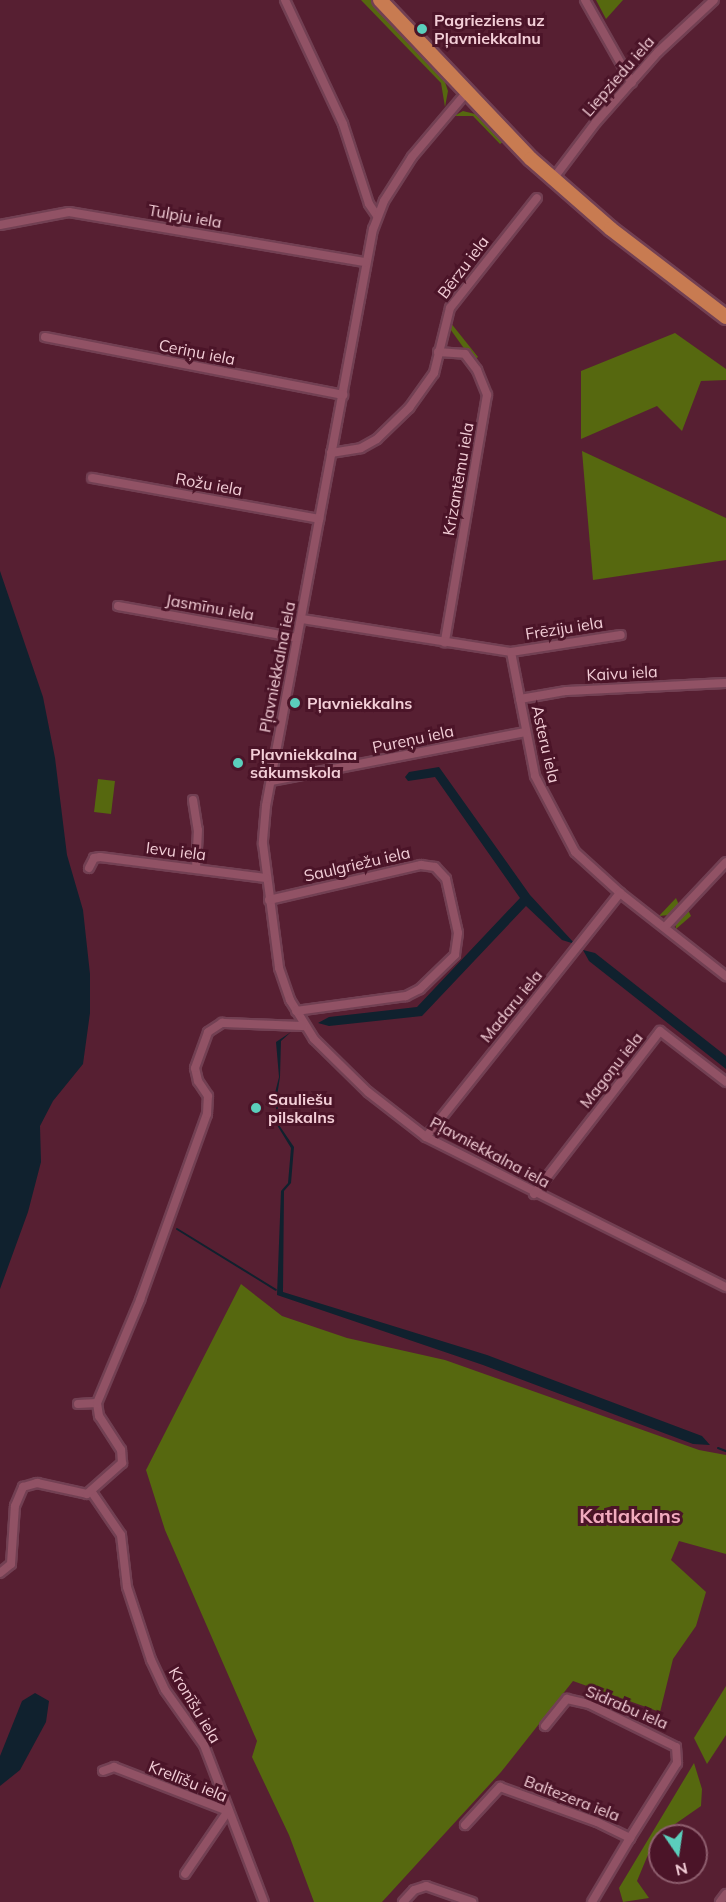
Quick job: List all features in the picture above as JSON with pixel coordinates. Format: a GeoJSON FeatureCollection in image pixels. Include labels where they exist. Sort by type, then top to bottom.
{"type":"FeatureCollection","features":[{"type":"Feature","properties":{"kind":"main road"},"geometry":{"type":"LineString","coordinates":[[380,0],[466,93],[553,179],[726,317]]}},
{"type":"Feature","properties":{"kind":"street"},"geometry":{"type":"LineString","coordinates":[[285,0],[343,124],[369,204],[377,216]]}},
{"type":"Feature","properties":{"kind":"street"},"geometry":{"type":"LineString","coordinates":[[585,0],[632,83]]}},
{"type":"Feature","properties":{"kind":"street","name":"Liepziedu iela"},"geometry":{"type":"LineString","coordinates":[[553,179],[596,122],[680,29],[714,0]]}},
{"type":"Feature","properties":{"kind":"street","name":"Pļavniekkalna iela"},"geometry":{"type":"LineString","coordinates":[[466,93],[411,157],[377,216],[366,262],[271,781],[263,844],[279,968],[304,1026],[368,1092],[426,1137],[534,1194],[726,1287]]}},
{"type":"Feature","properties":{"kind":"street","name":"Bērzu iela"},"geometry":{"type":"LineString","coordinates":[[331,453],[361,448],[377,439],[409,408],[434,373],[450,308],[537,198]]}},
{"type":"Feature","properties":{"kind":"street","name":"Tulpju iela"},"geometry":{"type":"LineString","coordinates":[[0,225],[69,212],[366,262]]}},
{"type":"Feature","properties":{"kind":"street","name":"Ceriņu iela"},"geometry":{"type":"LineString","coordinates":[[45,337],[343,395]]}},
{"type":"Feature","properties":{"kind":"street","name":"Krizantēmu iela"},"geometry":{"type":"LineString","coordinates":[[438,352],[465,354],[477,370],[487,395],[446,642]]}},
{"type":"Feature","properties":{"kind":"street","name":"Rožu iela"},"geometry":{"type":"LineString","coordinates":[[92,478],[319,519]]}},
{"type":"Feature","properties":{"kind":"street","name":"Jasmīnu iela"},"geometry":{"type":"LineString","coordinates":[[118,606],[297,638]]}},
{"type":"Feature","properties":{"kind":"street"},"geometry":{"type":"LineString","coordinates":[[302,619],[511,652]]}},
{"type":"Feature","properties":{"kind":"street","name":"Frēziju iela"},"geometry":{"type":"LineString","coordinates":[[511,652],[621,635]]}},
{"type":"Feature","properties":{"kind":"street","name":"Asteru iela"},"geometry":{"type":"LineString","coordinates":[[511,652],[525,732],[541,792],[567,838],[583,861],[726,976]]}},
{"type":"Feature","properties":{"kind":"street","name":"Kaivu iela"},"geometry":{"type":"LineString","coordinates":[[520,699],[566,691],[726,683]]}},
{"type":"Feature","properties":{"kind":"street","name":"Pureņu iela"},"geometry":{"type":"LineString","coordinates":[[271,781],[525,732]]}},
{"type":"Feature","properties":{"kind":"street"},"geometry":{"type":"LineString","coordinates":[[193,800],[199,864],[196,868]]}},
{"type":"Feature","properties":{"kind":"street","name":"Ievu iela"},"geometry":{"type":"LineString","coordinates":[[89,868],[94,858],[100,857],[266,878]]}},
{"type":"Feature","properties":{"kind":"street","name":"Saulgriežu iela"},"geometry":{"type":"LineString","coordinates":[[269,900],[421,865],[435,867],[447,879],[458,933],[454,955],[420,989],[406,996],[296,1011]]}},
{"type":"Feature","properties":{"kind":"street"},"geometry":{"type":"LineString","coordinates":[[664,927],[722,866]]}},
{"type":"Feature","properties":{"kind":"street","name":"Madaru iela"},"geometry":{"type":"LineString","coordinates":[[426,1137],[620,893]]}},
{"type":"Feature","properties":{"kind":"street"},"geometry":{"type":"LineString","coordinates":[[0,1573],[11,1564],[15,1506],[23,1487],[37,1484],[81,1494],[91,1491],[119,1468],[123,1456],[99,1416],[97,1403],[140,1300],[207,1114],[208,1096],[198,1081],[195,1068],[213,1025],[304,1026]]}},
{"type":"Feature","properties":{"kind":"street","name":"Magoņu iela"},"geometry":{"type":"LineString","coordinates":[[534,1194],[660,1031],[726,1082]]}},
{"type":"Feature","properties":{"kind":"street"},"geometry":{"type":"LineString","coordinates":[[78,1404],[97,1403]]}},
{"type":"Feature","properties":{"kind":"street","name":"Kronīšu iela"},"geometry":{"type":"LineString","coordinates":[[91,1491],[121,1535],[127,1587],[151,1659],[165,1690],[204,1745],[264,1902]]}},
{"type":"Feature","properties":{"kind":"street","name":"Sidrabu iela"},"geometry":{"type":"LineString","coordinates":[[545,1726],[567,1699],[589,1704],[676,1747],[677,1763],[630,1838]]}},
{"type":"Feature","properties":{"kind":"street","name":"Krellīšu iela"},"geometry":{"type":"LineString","coordinates":[[103,1771],[114,1767],[228,1811],[185,1874]]}},
{"type":"Feature","properties":{"kind":"street","name":"Baltezera iela"},"geometry":{"type":"LineString","coordinates":[[465,1825],[491,1792],[500,1787],[597,1822],[630,1838],[592,1902]]}},
{"type":"Feature","properties":{"kind":"street"},"geometry":{"type":"LineString","coordinates":[[403,1902],[414,1890],[426,1886],[472,1902]]}},
{"type":"Feature","properties":{"kind":"street"},"geometry":{"type":"LineString","coordinates":[[720,1902],[726,1894]]}},
{"type":"Feature","properties":{"kind":"green space"},"geometry":{"type":"Polygon","coordinates":[[[361,0],[371,0],[444,79],[448,91],[445,107],[441,83],[361,0]]]}},
{"type":"Feature","properties":{"kind":"green space"},"geometry":{"type":"Polygon","coordinates":[[[596,0],[623,0],[606,19],[596,0]]]}},
{"type":"Feature","properties":{"kind":"green space"},"geometry":{"type":"Polygon","coordinates":[[[463,111],[475,114],[503,142],[500,144],[473,116],[454,116],[463,111]]]}},
{"type":"Feature","properties":{"kind":"green space"},"geometry":{"type":"Polygon","coordinates":[[[450,322],[478,357],[473,361],[448,326],[450,322]]]}},
{"type":"Feature","properties":{"kind":"green space"},"geometry":{"type":"Polygon","coordinates":[[[675,333],[726,369],[726,380],[701,381],[682,431],[657,406],[581,439],[581,371],[675,333]]]}},
{"type":"Feature","properties":{"kind":"green space"},"geometry":{"type":"Polygon","coordinates":[[[582,451],[726,518],[726,560],[593,580],[582,451]]]}},
{"type":"Feature","properties":{"kind":"green space"},"geometry":{"type":"Polygon","coordinates":[[[98,779],[115,781],[111,814],[94,812],[98,779]]]}},
{"type":"Feature","properties":{"kind":"green space"},"geometry":{"type":"Polygon","coordinates":[[[676,898],[679,905],[669,915],[659,916],[676,898]]]}},
{"type":"Feature","properties":{"kind":"green space"},"geometry":{"type":"Polygon","coordinates":[[[688,910],[691,916],[676,929],[675,921],[688,910]]]}},
{"type":"Feature","properties":{"kind":"green space"},"geometry":{"type":"Polygon","coordinates":[[[241,1284],[282,1316],[347,1338],[445,1360],[699,1450],[726,1455],[726,1554],[679,1541],[671,1560],[706,1592],[696,1626],[673,1659],[660,1712],[573,1681],[501,1772],[382,1902],[314,1902],[289,1835],[252,1757],[257,1741],[165,1530],[146,1470],[241,1284]]]}},
{"type":"Feature","properties":{"kind":"green space"},"geometry":{"type":"Polygon","coordinates":[[[726,1686],[726,1735],[707,1764],[694,1738],[726,1686]]]}},
{"type":"Feature","properties":{"kind":"green space"},"geometry":{"type":"Polygon","coordinates":[[[694,1763],[702,1789],[701,1806],[675,1824],[657,1824],[694,1763]]]}},
{"type":"Feature","properties":{"kind":"green space"},"geometry":{"type":"Polygon","coordinates":[[[648,1840],[648,1855],[637,1881],[649,1898],[623,1902],[619,1888],[648,1840]]]}},
{"type":"Feature","properties":{"kind":"water"},"geometry":{"type":"Polygon","coordinates":[[[0,571],[43,697],[55,758],[67,855],[83,910],[90,974],[90,1013],[83,1064],[53,1101],[40,1126],[41,1162],[28,1212],[0,1289],[0,571]]]}},
{"type":"Feature","properties":{"kind":"water"},"geometry":{"type":"Polygon","coordinates":[[[439,767],[530,895],[575,944],[562,940],[526,906],[422,1016],[329,1026],[318,1023],[329,1017],[417,1007],[520,898],[435,777],[408,781],[405,777],[409,772],[439,767]]]}},
{"type":"Feature","properties":{"kind":"water"},"geometry":{"type":"Polygon","coordinates":[[[583,950],[595,953],[726,1056],[726,1069],[589,961],[583,950]]]}},
{"type":"Feature","properties":{"kind":"water"},"geometry":{"type":"Polygon","coordinates":[[[291,1032],[281,1041],[280,1077],[277,1096],[279,1125],[294,1147],[291,1183],[284,1191],[283,1292],[487,1355],[702,1436],[710,1445],[693,1444],[483,1365],[277,1295],[281,1191],[288,1183],[291,1148],[277,1125],[275,1093],[279,1077],[276,1042],[291,1032]]]}},
{"type":"Feature","properties":{"kind":"water"},"geometry":{"type":"Polygon","coordinates":[[[35,1693],[49,1701],[46,1722],[20,1770],[0,1786],[0,1756],[22,1701],[35,1693]]]}},
{"type":"Feature","properties":{"kind":"waterway"},"geometry":{"type":"LineString","coordinates":[[177,1229],[276,1290]]}},
{"type":"Feature","properties":{"kind":"waterway"},"geometry":{"type":"LineString","coordinates":[[718,1448],[726,1451]]}},
{"type":"Feature","properties":{"kind":"place","name":"Pagrieziens uz Pļavniekkalnu"},"geometry":{"type":"Point","coordinates":[422,29]}},
{"type":"Feature","properties":{"kind":"place","name":"Pļavniekkalns"},"geometry":{"type":"Point","coordinates":[295,703]}},
{"type":"Feature","properties":{"kind":"place","name":"Pļavniekkalna sākumskola"},"geometry":{"type":"Point","coordinates":[238,763]}},
{"type":"Feature","properties":{"kind":"place","name":"Sauliešu pilskalns"},"geometry":{"type":"Point","coordinates":[256,1108]}},
{"type":"Feature","properties":{"kind":"district","name":"Katlakalns"},"geometry":{"type":"Point","coordinates":[630,1515]}}]}
